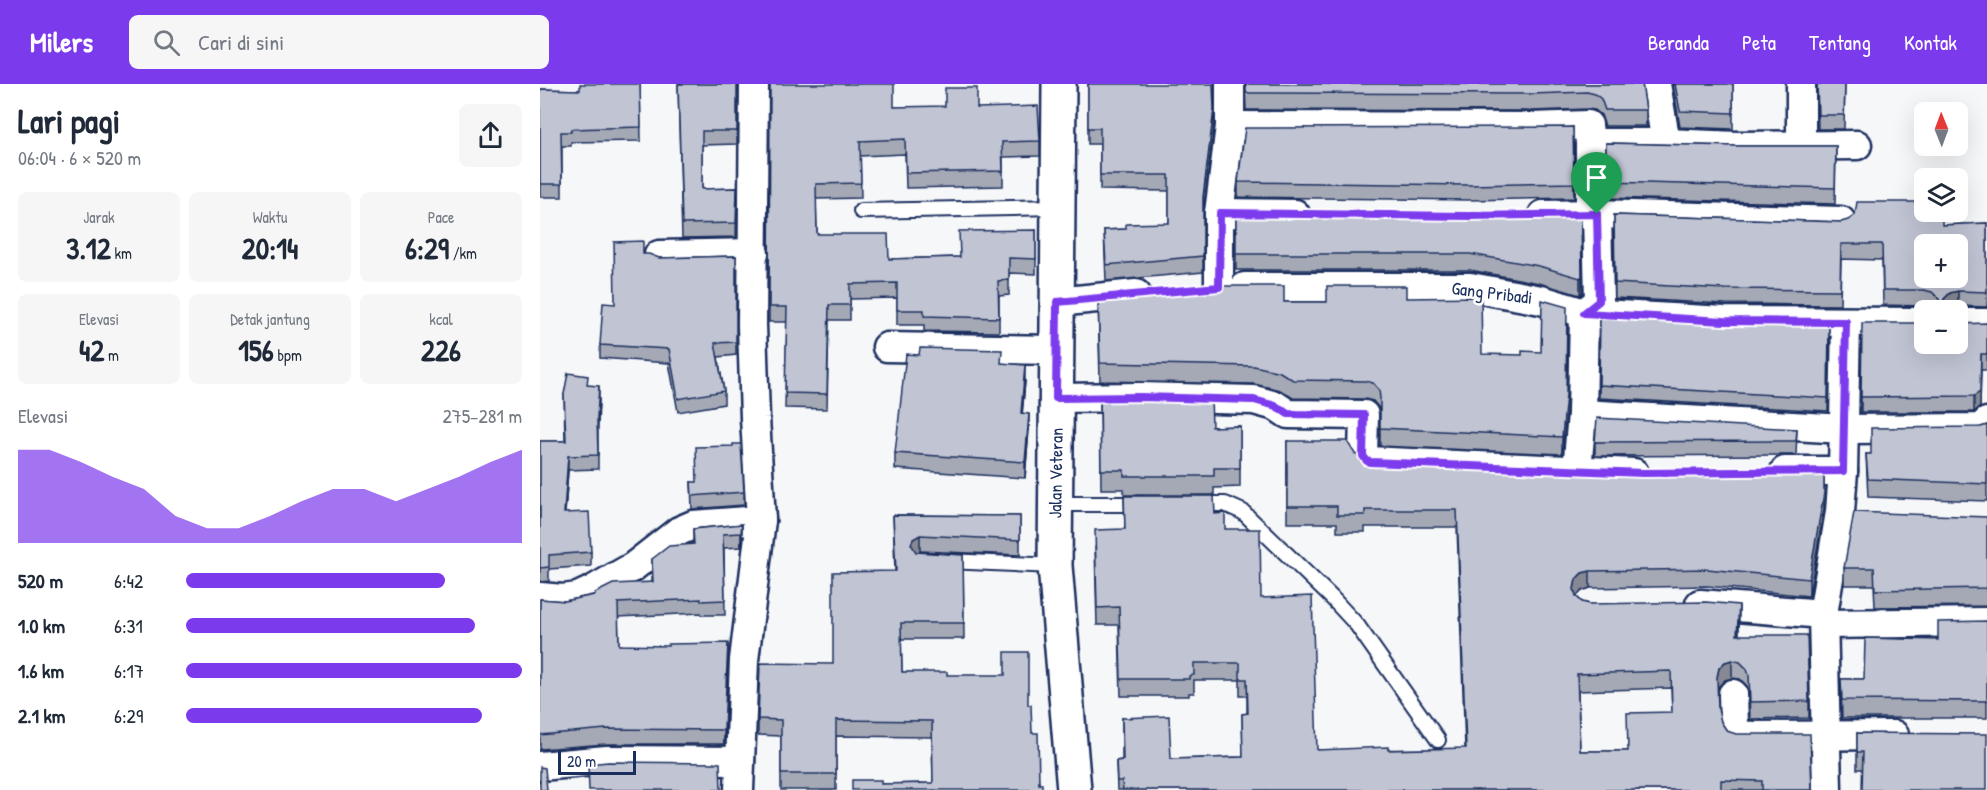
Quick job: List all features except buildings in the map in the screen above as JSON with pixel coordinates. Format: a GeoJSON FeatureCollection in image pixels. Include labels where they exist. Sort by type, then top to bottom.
{"type":"FeatureCollection","features":[{"type":"Feature","properties":{"kind":"main road","name":"Jalan Veteran"},"geometry":{"type":"LineString","coordinates":[[1059,84],[1055,566],[1074,790]]}},
{"type":"Feature","properties":{"kind":"street"},"geometry":{"type":"LineString","coordinates":[[739,790],[744,660],[761,520],[752,325],[754,84]]}},
{"type":"Feature","properties":{"kind":"street"},"geometry":{"type":"LineString","coordinates":[[1230,84],[1230,126],[1220,213],[1326,214]]}},
{"type":"Feature","properties":{"kind":"street"},"geometry":{"type":"LineString","coordinates":[[1656,84],[1666,143]]}},
{"type":"Feature","properties":{"kind":"street"},"geometry":{"type":"LineString","coordinates":[[1801,84],[1801,145]]}},
{"type":"Feature","properties":{"kind":"street"},"geometry":{"type":"LineString","coordinates":[[1230,126],[1532,127],[1588,125],[1590,207],[1597,214],[1599,301],[1584,313],[1582,414],[1577,470]]}},
{"type":"Feature","properties":{"kind":"street"},"geometry":{"type":"LineString","coordinates":[[1590,143],[1857,146]]}},
{"type":"Feature","properties":{"kind":"street","name":"Gang Pribadi"},"geometry":{"type":"LineString","coordinates":[[1220,213],[1208,288],[1470,287],[1541,300],[1584,313],[1724,321],[1914,322]]}},
{"type":"Feature","properties":{"kind":"street"},"geometry":{"type":"LineString","coordinates":[[1515,215],[1597,214],[1841,220]]}},
{"type":"Feature","properties":{"kind":"street"},"geometry":{"type":"LineString","coordinates":[[659,255],[754,253]]}},
{"type":"Feature","properties":{"kind":"street"},"geometry":{"type":"LineString","coordinates":[[1057,302],[1161,292]]}},
{"type":"Feature","properties":{"kind":"street"},"geometry":{"type":"LineString","coordinates":[[1827,790],[1823,619],[1851,513],[1843,471],[1846,322]]}},
{"type":"Feature","properties":{"kind":"street"},"geometry":{"type":"LineString","coordinates":[[1968,323],[1987,323]]}},
{"type":"Feature","properties":{"kind":"street"},"geometry":{"type":"LineString","coordinates":[[887,347],[1058,350]]}},
{"type":"Feature","properties":{"kind":"street"},"geometry":{"type":"LineString","coordinates":[[1056,398],[1254,400],[1276,406],[1288,414],[1364,415],[1363,456],[1367,461],[1654,473]]}},
{"type":"Feature","properties":{"kind":"street"},"geometry":{"type":"LineString","coordinates":[[1582,414],[1845,429],[1981,428],[1987,422]]}},
{"type":"Feature","properties":{"kind":"street"},"geometry":{"type":"LineString","coordinates":[[1755,471],[1843,471]]}},
{"type":"Feature","properties":{"kind":"street"},"geometry":{"type":"LineString","coordinates":[[540,597],[563,599],[578,597],[593,590],[633,567],[679,531],[693,525],[761,520]]}},
{"type":"Feature","properties":{"kind":"street"},"geometry":{"type":"LineString","coordinates":[[1672,604],[1707,603],[1823,619],[1987,622]]}},
{"type":"Feature","properties":{"kind":"street"},"geometry":{"type":"LineString","coordinates":[[1733,694],[1734,726],[1737,735],[1918,735]]}},
{"type":"Feature","properties":{"kind":"street"},"geometry":{"type":"LineString","coordinates":[[540,766],[607,760],[740,761]]}},
{"type":"Feature","properties":{"kind":"lane"},"geometry":{"type":"LineString","coordinates":[[861,211],[1058,207]]}},
{"type":"Feature","properties":{"kind":"lane"},"geometry":{"type":"LineString","coordinates":[[1055,504],[1158,504]]}},
{"type":"Feature","properties":{"kind":"lane"},"geometry":{"type":"LineString","coordinates":[[1180,504],[1225,504],[1234,506],[1251,519],[1357,625],[1438,740]]}},
{"type":"Feature","properties":{"kind":"lane"},"geometry":{"type":"LineString","coordinates":[[932,560],[1055,566]]}},
{"type":"Feature","properties":{"kind":"route"},"geometry":{"type":"LineString","coordinates":[[1220,213],[1468,216],[1597,214],[1599,301],[1584,313],[1724,321],[1846,322],[1843,471],[1605,473],[1370,462],[1363,456],[1364,415],[1288,414],[1276,406],[1254,400],[1140,397],[1056,398],[1057,302],[1219,287],[1220,213]]}}]}
